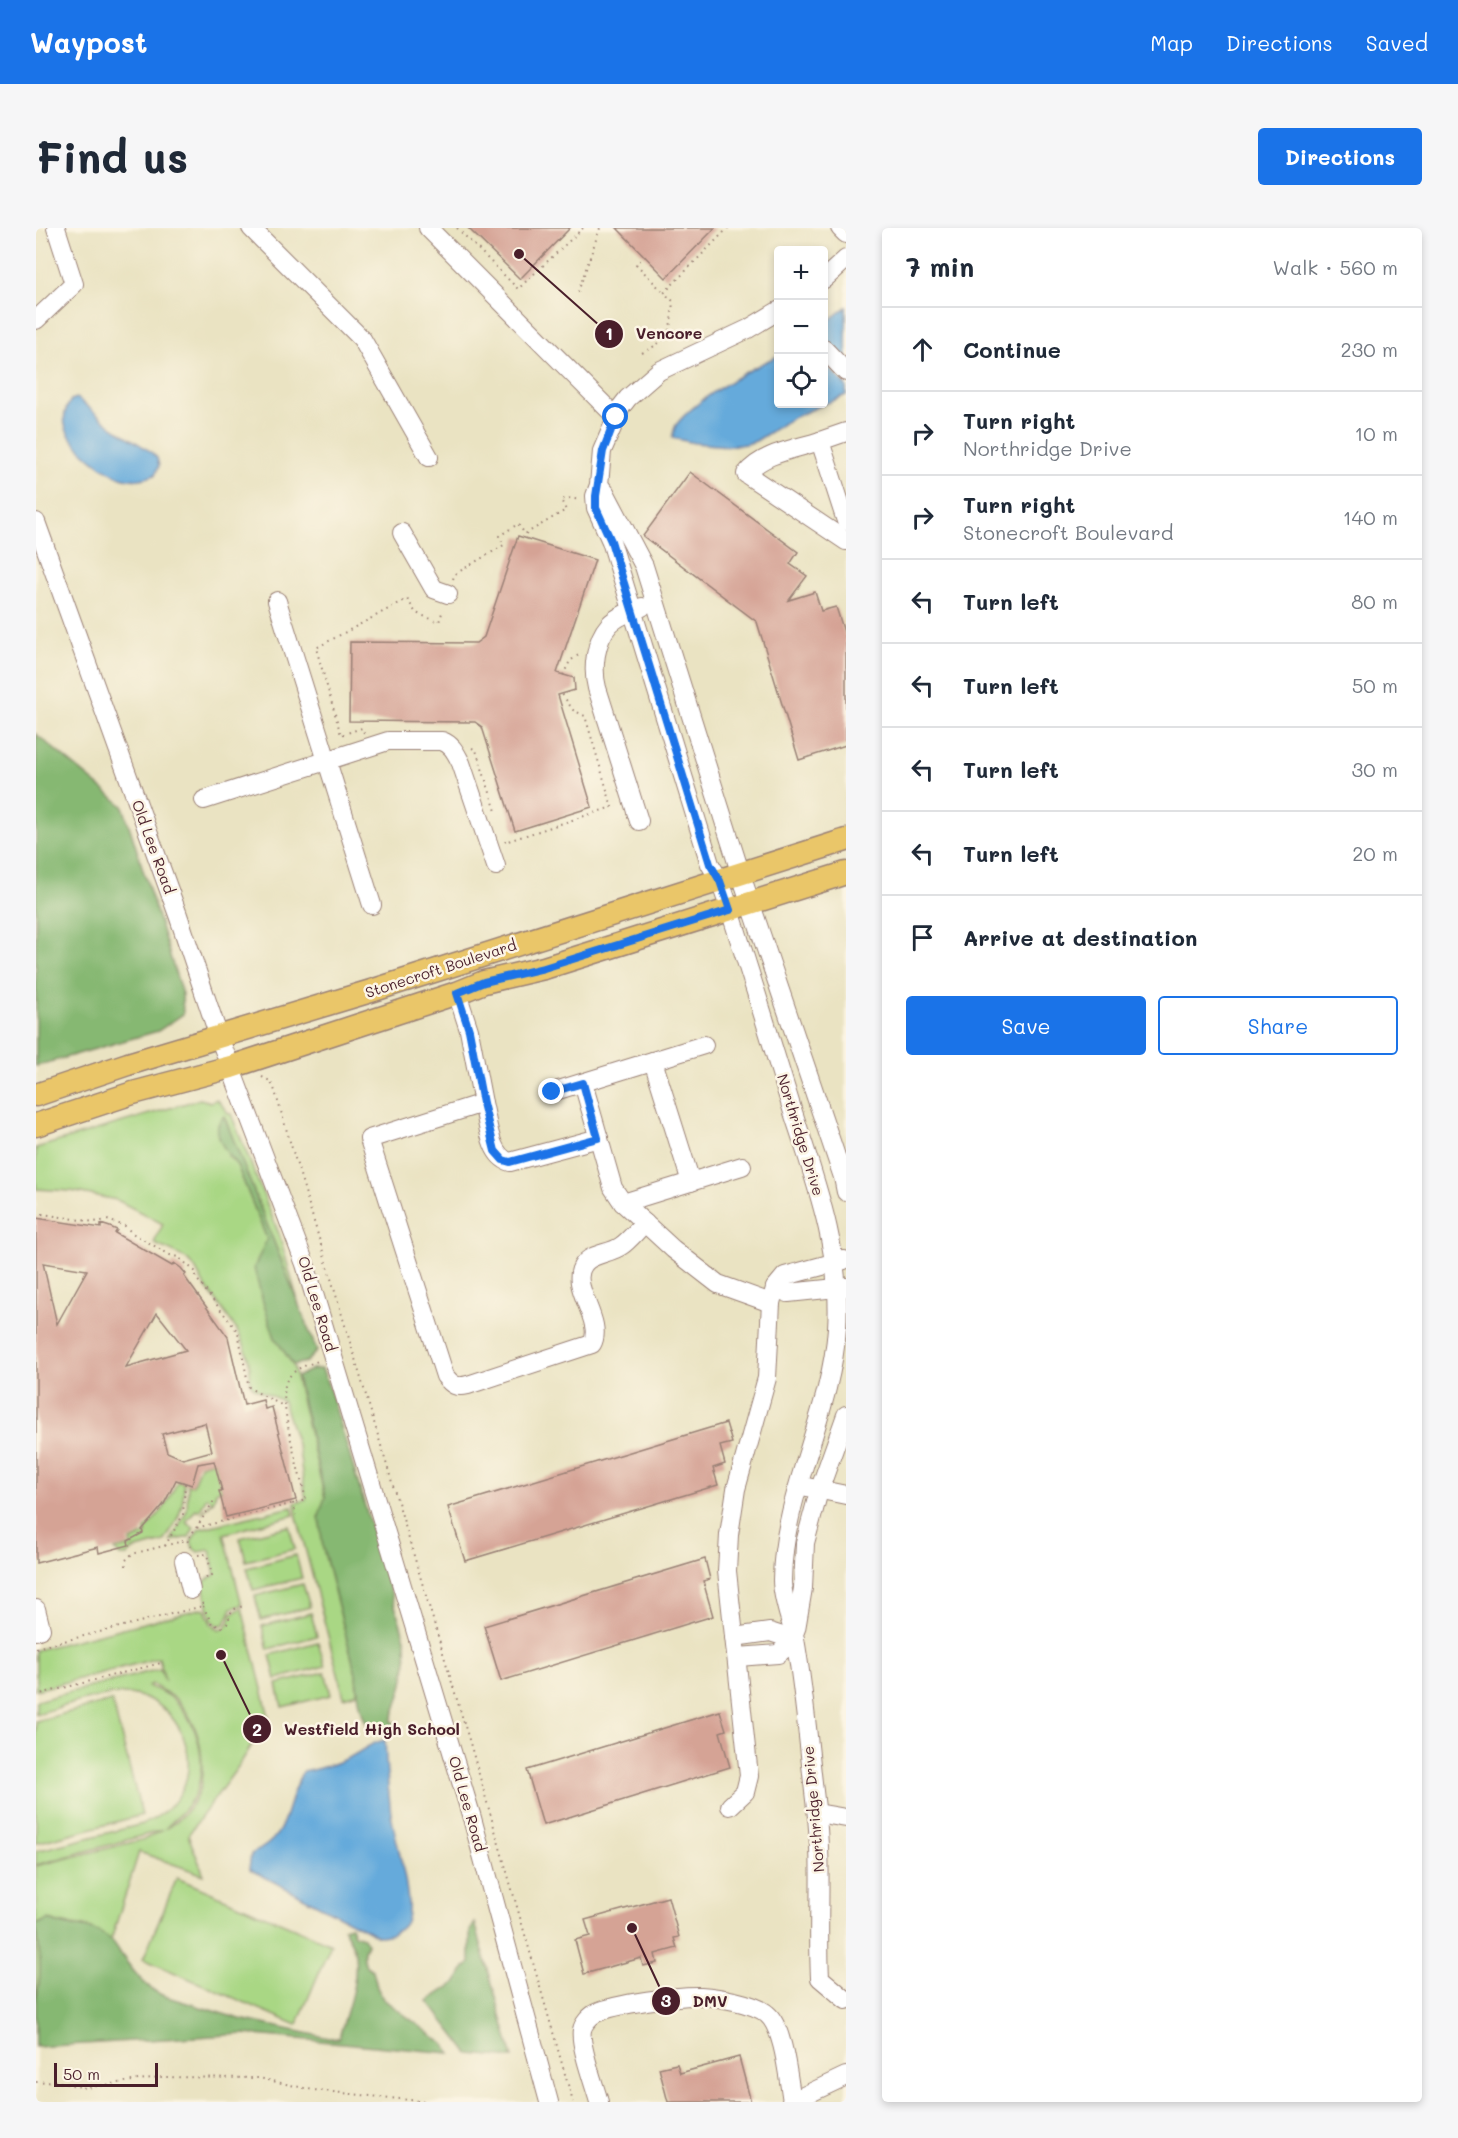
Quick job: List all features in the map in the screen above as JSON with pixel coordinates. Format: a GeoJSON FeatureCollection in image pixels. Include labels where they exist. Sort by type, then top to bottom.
{"type":"FeatureCollection","features":[{"type":"Feature","properties":{"kind":"main road","name":"Stonecroft Boulevard"},"geometry":{"type":"LineString","coordinates":[[36,1095],[129,1064],[360,995],[846,840]]}},
{"type":"Feature","properties":{"kind":"main road","name":"Stonecroft Boulevard"},"geometry":{"type":"LineString","coordinates":[[36,1125],[133,1093],[253,1060],[484,982],[544,968],[846,873]]}},
{"type":"Feature","properties":{"kind":"street"},"geometry":{"type":"LineString","coordinates":[[36,321],[74,284],[56,228]]}},
{"type":"Feature","properties":{"kind":"street"},"geometry":{"type":"LineString","coordinates":[[251,228],[362,339],[429,457]]}},
{"type":"Feature","properties":{"kind":"street"},"geometry":{"type":"LineString","coordinates":[[428,228],[616,417]]}},
{"type":"Feature","properties":{"kind":"street"},"geometry":{"type":"LineString","coordinates":[[840,228],[846,234]]}},
{"type":"Feature","properties":{"kind":"street"},"geometry":{"type":"LineString","coordinates":[[828,275],[846,259]]}},
{"type":"Feature","properties":{"kind":"street"},"geometry":{"type":"LineString","coordinates":[[731,878],[710,864],[611,541],[596,508],[596,496],[603,451],[616,417],[628,398],[659,371],[748,329],[774,313]]}},
{"type":"Feature","properties":{"kind":"street"},"geometry":{"type":"LineString","coordinates":[[828,353],[846,372]]}},
{"type":"Feature","properties":{"kind":"street"},"geometry":{"type":"LineString","coordinates":[[846,432],[766,458],[751,467],[746,474],[846,541]]}},
{"type":"Feature","properties":{"kind":"street"},"geometry":{"type":"LineString","coordinates":[[820,441],[846,521]]}},
{"type":"Feature","properties":{"kind":"street"},"geometry":{"type":"LineString","coordinates":[[599,485],[605,492],[644,566],[731,878]]}},
{"type":"Feature","properties":{"kind":"street","name":"Old Lee Road"},"geometry":{"type":"LineString","coordinates":[[36,522],[178,915],[219,1037],[288,1214],[471,1818],[549,2102]]}},
{"type":"Feature","properties":{"kind":"street"},"geometry":{"type":"LineString","coordinates":[[402,534],[434,589],[448,594]]}},
{"type":"Feature","properties":{"kind":"street"},"geometry":{"type":"LineString","coordinates":[[277,601],[372,905]]}},
{"type":"Feature","properties":{"kind":"street"},"geometry":{"type":"LineString","coordinates":[[639,821],[594,671],[597,652],[610,624],[632,610],[655,602]]}},
{"type":"Feature","properties":{"kind":"street"},"geometry":{"type":"LineString","coordinates":[[204,800],[388,741],[442,741],[448,743],[461,763],[496,867]]}},
{"type":"Feature","properties":{"kind":"street","name":"Northridge Drive"},"geometry":{"type":"LineString","coordinates":[[731,878],[840,1261],[841,1288],[833,1366],[792,1506],[784,1550],[782,1583],[795,1640],[817,1813],[820,1852],[818,1941],[820,1978],[846,2001]]}},
{"type":"Feature","properties":{"kind":"street","name":"Northridge Drive"},"geometry":{"type":"LineString","coordinates":[[740,906],[846,1192]]}},
{"type":"Feature","properties":{"kind":"street"},"geometry":{"type":"LineString","coordinates":[[457,993],[469,1030],[495,1151],[503,1160],[510,1162],[598,1138]]}},
{"type":"Feature","properties":{"kind":"street"},"geometry":{"type":"LineString","coordinates":[[552,1092],[704,1045]]}},
{"type":"Feature","properties":{"kind":"street"},"geometry":{"type":"LineString","coordinates":[[653,1061],[692,1182]]}},
{"type":"Feature","properties":{"kind":"street"},"geometry":{"type":"LineString","coordinates":[[583,1083],[613,1188],[623,1203],[673,1249],[718,1284],[773,1295],[841,1288]]}},
{"type":"Feature","properties":{"kind":"street"},"geometry":{"type":"LineString","coordinates":[[483,1103],[369,1138],[445,1376],[451,1384],[459,1387],[468,1385],[592,1344],[596,1332],[580,1282],[580,1271],[589,1259],[621,1246],[645,1223]]}},
{"type":"Feature","properties":{"kind":"street"},"geometry":{"type":"LineString","coordinates":[[623,1203],[742,1166]]}},
{"type":"Feature","properties":{"kind":"street"},"geometry":{"type":"LineString","coordinates":[[730,1806],[745,1792],[749,1776],[738,1657],[730,1615],[727,1571],[729,1535],[736,1489],[767,1378],[773,1295],[785,1276],[840,1261]]}},
{"type":"Feature","properties":{"kind":"street","name":"Northridge Drive"},"geometry":{"type":"LineString","coordinates":[[795,1640],[803,1588],[805,1543],[819,1491],[846,1415]]}},
{"type":"Feature","properties":{"kind":"street"},"geometry":{"type":"LineString","coordinates":[[798,1485],[846,1496]]}},
{"type":"Feature","properties":{"kind":"street"},"geometry":{"type":"LineString","coordinates":[[184,1561],[191,1590]]}},
{"type":"Feature","properties":{"kind":"street"},"geometry":{"type":"LineString","coordinates":[[36,1609],[41,1629],[36,1631]]}},
{"type":"Feature","properties":{"kind":"street"},"geometry":{"type":"LineString","coordinates":[[734,1637],[770,1632],[795,1640]]}},
{"type":"Feature","properties":{"kind":"street"},"geometry":{"type":"LineString","coordinates":[[738,1657],[778,1654],[795,1640]]}},
{"type":"Feature","properties":{"kind":"street"},"geometry":{"type":"LineString","coordinates":[[817,1813],[846,1818]]}},
{"type":"Feature","properties":{"kind":"street"},"geometry":{"type":"LineString","coordinates":[[599,2102],[583,2042],[582,2030],[587,2021],[596,2013],[633,2004],[700,1996],[736,2002],[765,2012],[776,2023],[791,2101],[846,2076]]}},
{"type":"Feature","properties":{"kind":"path"},"geometry":{"type":"LineString","coordinates":[[457,228],[518,290],[583,228]]}},
{"type":"Feature","properties":{"kind":"path"},"geometry":{"type":"LineString","coordinates":[[578,292],[600,228]]}},
{"type":"Feature","properties":{"kind":"path"},"geometry":{"type":"LineString","coordinates":[[664,293],[728,228]]}},
{"type":"Feature","properties":{"kind":"path"},"geometry":{"type":"LineString","coordinates":[[642,353],[660,344],[671,331],[673,301],[636,264],[645,256]]}},
{"type":"Feature","properties":{"kind":"path"},"geometry":{"type":"LineString","coordinates":[[365,735],[362,728],[341,735],[316,648],[407,599],[416,614],[439,622],[455,574],[504,545],[499,536],[518,524],[525,534],[566,510],[561,500],[575,498],[585,504]]}},
{"type":"Feature","properties":{"kind":"path"},"geometry":{"type":"LineString","coordinates":[[563,675],[570,661],[582,653]]}},
{"type":"Feature","properties":{"kind":"path"},"geometry":{"type":"LineString","coordinates":[[502,831],[506,842],[612,807],[585,716],[573,710],[562,694]]}},
{"type":"Feature","properties":{"kind":"path"},"geometry":{"type":"LineString","coordinates":[[467,745],[476,750],[499,821]]}},
{"type":"Feature","properties":{"kind":"path"},"geometry":{"type":"LineString","coordinates":[[253,1060],[259,1076],[270,1081],[274,1088],[464,1721],[573,2102]]}},
{"type":"Feature","properties":{"kind":"path"},"geometry":{"type":"LineString","coordinates":[[36,1213],[94,1222],[107,1220],[125,1226],[132,1233],[170,1255],[178,1257],[196,1272],[195,1278],[238,1332],[249,1388],[284,1406]]}},
{"type":"Feature","properties":{"kind":"path"},"geometry":{"type":"LineString","coordinates":[[306,1500],[284,1406],[286,1382],[296,1370],[332,1355]]}},
{"type":"Feature","properties":{"kind":"path"},"geometry":{"type":"LineString","coordinates":[[165,1546],[183,1515],[185,1483]]}},
{"type":"Feature","properties":{"kind":"path"},"geometry":{"type":"LineString","coordinates":[[196,1528],[216,1498]]}},
{"type":"Feature","properties":{"kind":"path"},"geometry":{"type":"LineString","coordinates":[[293,1503],[296,1515]]}},
{"type":"Feature","properties":{"kind":"path"},"geometry":{"type":"LineString","coordinates":[[126,1566],[126,1560],[132,1554],[188,1540]]}},
{"type":"Feature","properties":{"kind":"path"},"geometry":{"type":"LineString","coordinates":[[203,1606],[212,1624],[222,1627],[227,1624],[232,1610],[243,1606]]}},
{"type":"Feature","properties":{"kind":"path"},"geometry":{"type":"LineString","coordinates":[[36,1695],[161,1663]]}},
{"type":"Feature","properties":{"kind":"path"},"geometry":{"type":"LineString","coordinates":[[36,2082],[56,2081],[85,2088],[159,2077],[259,2078],[313,2090],[429,2102]]}},
{"type":"Feature","properties":{"kind":"green space"},"geometry":{"type":"Polygon","coordinates":[[[36,734],[123,806],[182,994],[183,1014],[158,1031],[36,1066],[36,734]]]}},
{"type":"Feature","properties":{"kind":"green space"},"geometry":{"type":"Polygon","coordinates":[[[200,1099],[211,1102],[217,1099],[231,1114],[279,1234],[299,1305],[224,1116],[228,1156],[237,1165],[267,1239],[270,1321],[275,1338],[293,1365],[325,1498],[320,1516],[323,1548],[356,1674],[357,1693],[344,1697],[297,1517],[295,1503],[306,1500],[299,1451],[283,1401],[254,1388],[250,1383],[250,1368],[242,1341],[193,1265],[154,1243],[163,1224],[117,1200],[71,1191],[36,1189],[36,1148],[200,1099]]]}},
{"type":"Feature","properties":{"kind":"green space"},"geometry":{"type":"Polygon","coordinates":[[[224,1116],[317,1351],[306,1362],[293,1365],[275,1338],[263,1302],[254,1268],[267,1239],[237,1165],[226,1152],[218,1136],[218,1125],[224,1116]]]}},
{"type":"Feature","properties":{"kind":"green space"},"geometry":{"type":"Polygon","coordinates":[[[312,1369],[322,1369],[330,1390],[406,1642],[403,1682],[391,1721],[399,1726],[391,1736],[372,1730],[365,1719],[360,1704],[356,1674],[323,1548],[319,1516],[325,1497],[297,1377],[312,1369]]]}},
{"type":"Feature","properties":{"kind":"green space"},"geometry":{"type":"Polygon","coordinates":[[[214,1461],[222,1490],[216,1491],[214,1500],[202,1513],[212,1501],[207,1497],[199,1511],[196,1509],[186,1522],[194,1528],[189,1537],[171,1541],[187,1510],[188,1484],[193,1485],[200,1465],[214,1461]]]}},
{"type":"Feature","properties":{"kind":"green space"},"geometry":{"type":"Polygon","coordinates":[[[178,1481],[184,1483],[181,1508],[164,1542],[133,1550],[127,1556],[120,1556],[115,1550],[132,1546],[131,1541],[146,1534],[145,1530],[164,1508],[178,1481]]]}},
{"type":"Feature","properties":{"kind":"green space"},"geometry":{"type":"Polygon","coordinates":[[[292,1507],[294,1515],[224,1534],[242,1605],[232,1608],[225,1624],[219,1625],[212,1621],[203,1586],[206,1580],[215,1575],[210,1550],[198,1552],[193,1548],[191,1541],[199,1529],[292,1507]]]}},
{"type":"Feature","properties":{"kind":"green space"},"geometry":{"type":"Polygon","coordinates":[[[289,1526],[295,1549],[246,1561],[240,1538],[289,1526]]]}},
{"type":"Feature","properties":{"kind":"green space"},"geometry":{"type":"Polygon","coordinates":[[[296,1555],[302,1578],[253,1590],[247,1568],[296,1555]]]}},
{"type":"Feature","properties":{"kind":"green space"},"geometry":{"type":"Polygon","coordinates":[[[303,1584],[310,1607],[261,1620],[255,1596],[303,1584]]]}},
{"type":"Feature","properties":{"kind":"green space"},"geometry":{"type":"Polygon","coordinates":[[[203,1608],[211,1624],[219,1629],[225,1628],[232,1613],[242,1608],[269,1717],[240,1764],[188,1835],[204,1875],[139,1852],[111,1940],[87,1927],[56,1923],[49,1919],[36,1925],[36,1866],[145,1839],[163,1830],[36,1865],[36,1851],[143,1824],[155,1818],[170,1807],[181,1792],[187,1778],[188,1763],[187,1748],[175,1721],[165,1710],[139,1696],[116,1694],[102,1696],[36,1714],[36,1701],[160,1669],[165,1681],[159,1658],[36,1690],[36,1650],[203,1608]],[[152,1684],[148,1686],[164,1693],[182,1708],[195,1731],[201,1756],[199,1782],[195,1794],[185,1809],[165,1829],[185,1813],[196,1797],[201,1782],[202,1757],[199,1739],[196,1730],[183,1706],[152,1684]]]}},
{"type":"Feature","properties":{"kind":"green space"},"geometry":{"type":"Polygon","coordinates":[[[311,1613],[317,1636],[268,1649],[262,1626],[311,1613]]]}},
{"type":"Feature","properties":{"kind":"green space"},"geometry":{"type":"Polygon","coordinates":[[[318,1642],[325,1666],[276,1679],[270,1655],[318,1642]]]}},
{"type":"Feature","properties":{"kind":"green space"},"geometry":{"type":"Polygon","coordinates":[[[325,1672],[331,1695],[282,1707],[277,1684],[325,1672]]]}},
{"type":"Feature","properties":{"kind":"green space"},"geometry":{"type":"Polygon","coordinates":[[[112,1701],[142,1815],[36,1843],[36,1721],[112,1701]]]}},
{"type":"Feature","properties":{"kind":"green space"},"geometry":{"type":"Polygon","coordinates":[[[177,1878],[331,1944],[297,2025],[143,1959],[177,1878]]]}},
{"type":"Feature","properties":{"kind":"green space"},"geometry":{"type":"Polygon","coordinates":[[[49,1919],[64,1925],[94,1930],[110,1939],[140,1978],[164,1996],[240,2019],[329,2038],[339,2038],[354,1983],[354,1949],[343,1928],[351,1926],[354,1934],[363,1937],[367,1944],[364,1952],[365,1963],[373,1970],[383,1999],[444,2044],[451,2053],[244,2034],[36,2047],[36,1999],[40,1952],[36,1925],[49,1919]]]}},
{"type":"Feature","properties":{"kind":"green space"},"geometry":{"type":"Polygon","coordinates":[[[475,1923],[513,2058],[469,2054],[428,2001],[458,1981],[462,1971],[470,1963],[470,1931],[475,1923]]]}},
{"type":"Feature","properties":{"kind":"green space"},"geometry":{"type":"Polygon","coordinates":[[[36,1925],[40,1972],[36,1999],[36,1925]]]}},
{"type":"Feature","properties":{"kind":"water"},"geometry":{"type":"Polygon","coordinates":[[[846,307],[846,360],[828,340],[828,321],[846,307]]]}},
{"type":"Feature","properties":{"kind":"water"},"geometry":{"type":"Polygon","coordinates":[[[774,358],[774,408],[815,408],[792,418],[756,441],[746,444],[728,446],[694,443],[672,438],[676,425],[696,405],[753,368],[774,358]]]}},
{"type":"Feature","properties":{"kind":"water"},"geometry":{"type":"Polygon","coordinates":[[[828,366],[846,386],[846,395],[828,403],[828,366]]]}},
{"type":"Feature","properties":{"kind":"water"},"geometry":{"type":"Polygon","coordinates":[[[77,398],[114,428],[150,451],[157,458],[159,466],[155,475],[140,479],[124,478],[108,471],[84,452],[71,438],[65,423],[69,403],[77,398]]]}},
{"type":"Feature","properties":{"kind":"water"},"geometry":{"type":"Polygon","coordinates":[[[385,1740],[391,1814],[406,1883],[408,1909],[407,1919],[399,1930],[378,1936],[249,1869],[251,1854],[264,1847],[280,1829],[296,1784],[303,1772],[339,1762],[385,1740]]]}},
{"type":"Feature","properties":{"kind":"building"},"geometry":{"type":"Polygon","coordinates":[[[468,228],[570,228],[520,279],[468,228]]]}},
{"type":"Feature","properties":{"kind":"building"},"geometry":{"type":"Polygon","coordinates":[[[617,228],[715,228],[666,278],[617,228]]]}},
{"type":"Feature","properties":{"kind":"building"},"geometry":{"type":"Polygon","coordinates":[[[690,472],[798,552],[790,564],[807,576],[789,600],[815,592],[821,611],[836,607],[846,638],[846,745],[799,760],[757,622],[643,536],[690,472]]]}},
{"type":"Feature","properties":{"kind":"building"},"geometry":{"type":"Polygon","coordinates":[[[518,536],[595,560],[557,673],[574,678],[575,690],[558,695],[592,807],[515,831],[482,727],[475,722],[349,721],[350,642],[476,643],[484,637],[518,536]]]}},
{"type":"Feature","properties":{"kind":"building"},"geometry":{"type":"Polygon","coordinates":[[[36,1218],[101,1228],[101,1224],[117,1230],[115,1233],[172,1266],[174,1263],[186,1274],[184,1276],[228,1337],[244,1405],[263,1400],[265,1409],[272,1407],[296,1500],[226,1517],[214,1461],[198,1464],[192,1485],[176,1480],[164,1504],[142,1530],[143,1533],[128,1541],[129,1545],[99,1553],[98,1547],[36,1563],[36,1218]],[[43,1263],[57,1324],[87,1270],[43,1263]],[[157,1313],[126,1367],[186,1350],[157,1313]],[[205,1423],[162,1434],[167,1452],[183,1459],[212,1451],[205,1423]]]}},
{"type":"Feature","properties":{"kind":"building"},"geometry":{"type":"Polygon","coordinates":[[[726,1423],[732,1443],[720,1446],[725,1464],[713,1468],[718,1485],[465,1561],[448,1507],[726,1423]]]}},
{"type":"Feature","properties":{"kind":"building"},"geometry":{"type":"Polygon","coordinates":[[[705,1559],[710,1579],[703,1581],[713,1616],[501,1681],[484,1626],[705,1559]]]}},
{"type":"Feature","properties":{"kind":"building"},"geometry":{"type":"Polygon","coordinates":[[[720,1711],[726,1730],[720,1732],[730,1767],[543,1825],[527,1770],[720,1711]]]}},
{"type":"Feature","properties":{"kind":"building"},"geometry":{"type":"Polygon","coordinates":[[[668,1897],[679,1937],[674,1938],[677,1948],[655,1954],[657,1963],[643,1966],[641,1958],[584,1974],[575,1940],[590,1936],[585,1920],[668,1897]]]}},
{"type":"Feature","properties":{"kind":"building"},"geometry":{"type":"Polygon","coordinates":[[[739,2057],[751,2102],[668,2102],[659,2068],[677,2064],[680,2073],[739,2057]]]}},
{"type":"Feature","properties":{"kind":"place","name":"Vencore"},"geometry":{"type":"Point","coordinates":[519,254]}},
{"type":"Feature","properties":{"kind":"place","name":"Westfield High School"},"geometry":{"type":"Point","coordinates":[221,1655]}},
{"type":"Feature","properties":{"kind":"place","name":"DMV"},"geometry":{"type":"Point","coordinates":[632,1928]}},
{"type":"Feature","properties":{"kind":"route"},"geometry":{"type":"LineString","coordinates":[[552,1092],[583,1083],[598,1138],[510,1162],[503,1160],[495,1151],[469,1030],[457,993],[484,982],[544,968],[730,910],[720,881],[710,864],[611,541],[596,508],[603,451],[616,417]]}}]}
